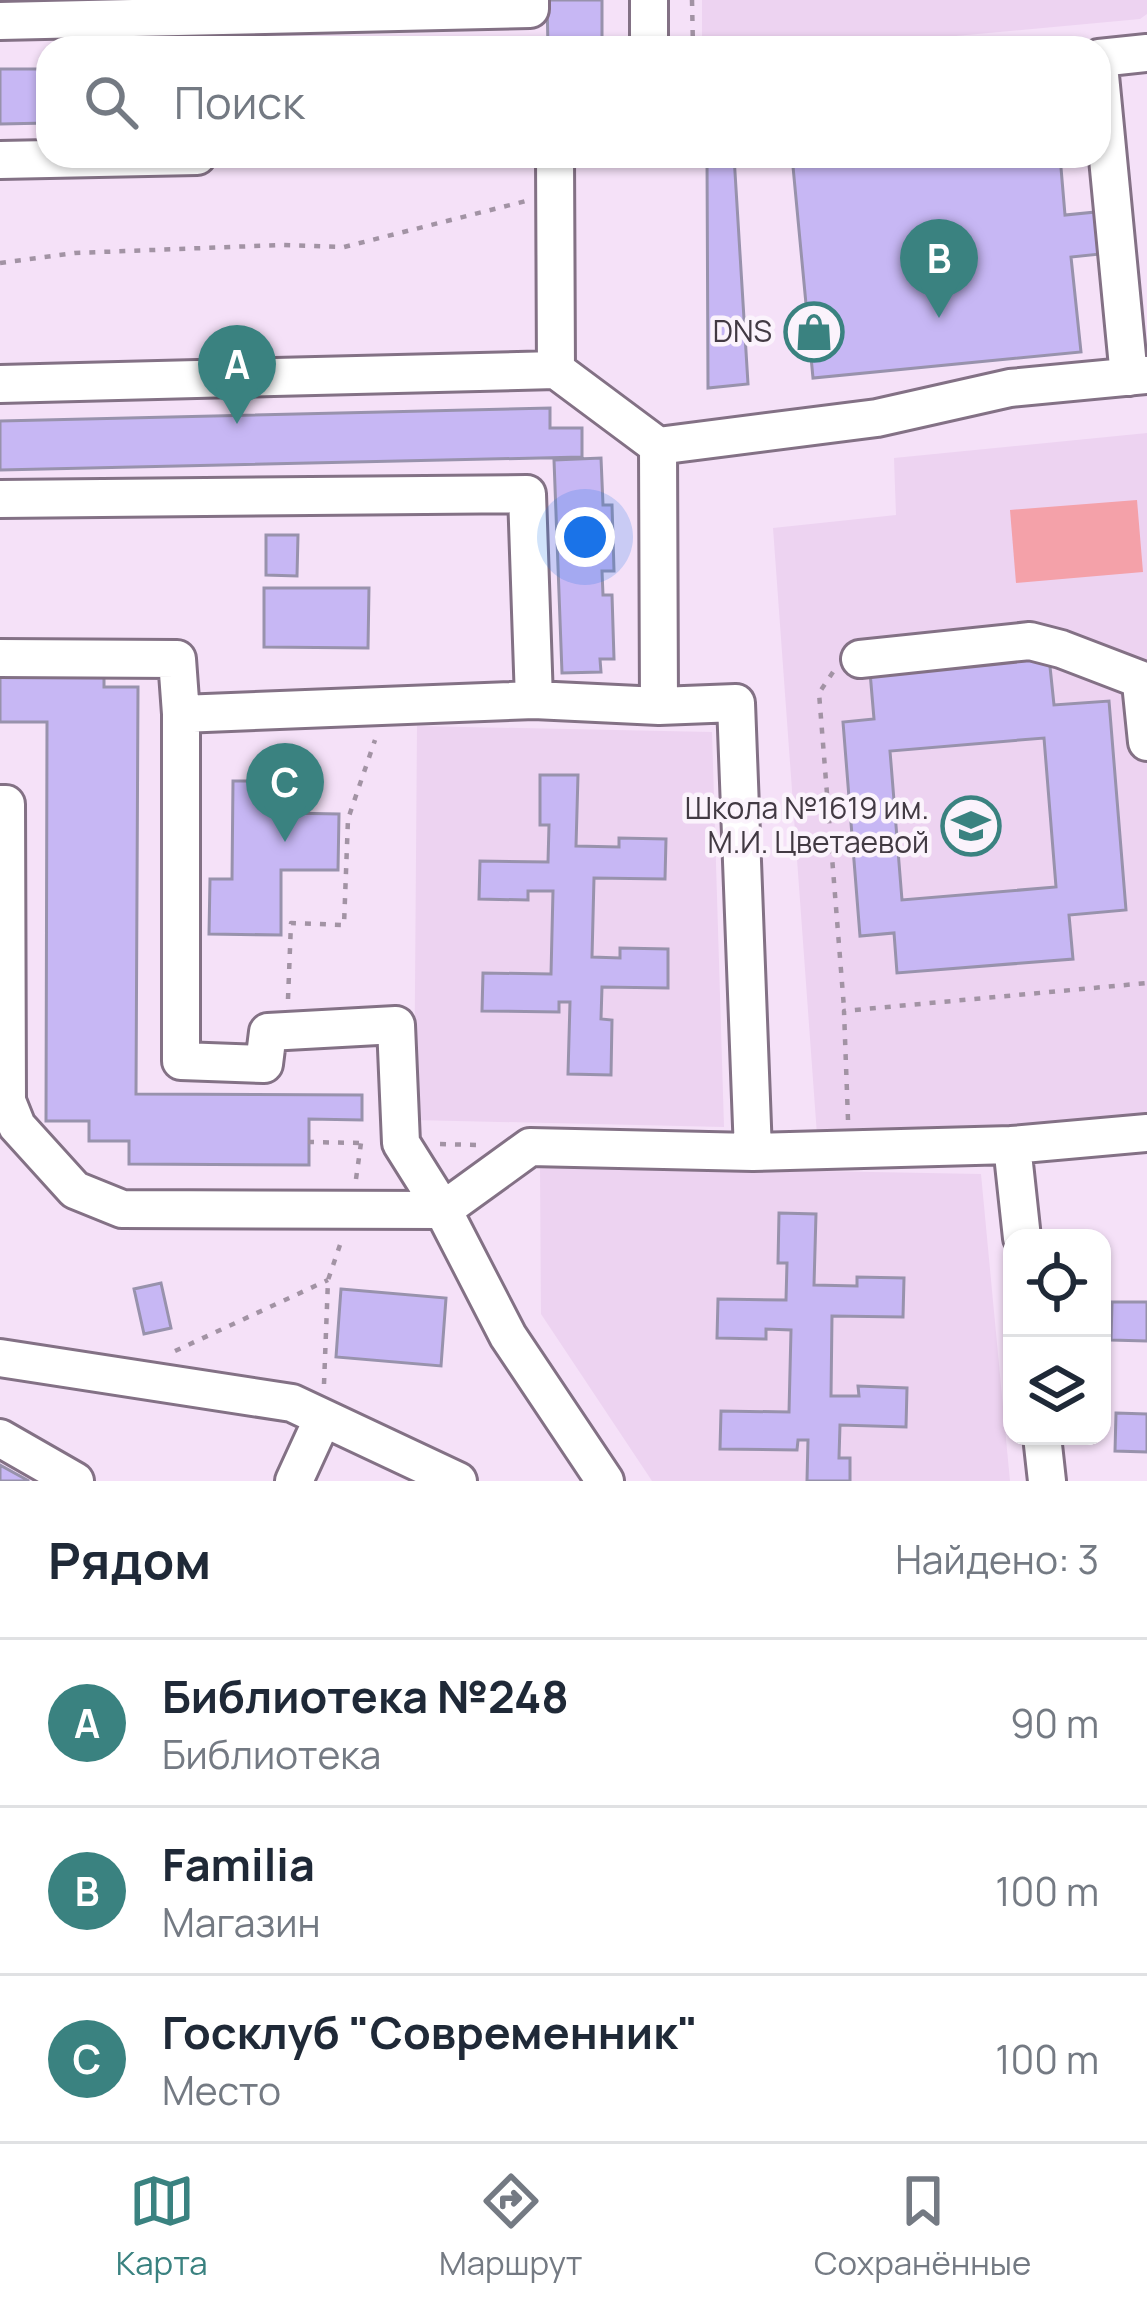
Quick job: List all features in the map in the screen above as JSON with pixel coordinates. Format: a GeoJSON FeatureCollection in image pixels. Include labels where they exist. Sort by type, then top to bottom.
{"type":"FeatureCollection","features":[{"type":"Feature","properties":{"kind":"lane"},"geometry":{"type":"LineString","coordinates":[[0,22],[530,9],[530,0]]}},
{"type":"Feature","properties":{"kind":"lane"},"geometry":{"type":"LineString","coordinates":[[649,0],[649,36]]}},
{"type":"Feature","properties":{"kind":"lane"},"geometry":{"type":"LineString","coordinates":[[1111,62],[1146,64]]}},
{"type":"Feature","properties":{"kind":"lane"},"geometry":{"type":"LineString","coordinates":[[0,384],[556,370],[658,446],[878,418],[1010,388],[1138,376],[1111,158]]}},
{"type":"Feature","properties":{"kind":"lane"},"geometry":{"type":"LineString","coordinates":[[0,160],[36,159]]}},
{"type":"Feature","properties":{"kind":"lane"},"geometry":{"type":"LineString","coordinates":[[555,168],[556,370]]}},
{"type":"Feature","properties":{"kind":"lane"},"geometry":{"type":"LineString","coordinates":[[658,446],[658,706]]}},
{"type":"Feature","properties":{"kind":"lane"},"geometry":{"type":"LineString","coordinates":[[0,499],[526,494],[534,700]]}},
{"type":"Feature","properties":{"kind":"lane"},"geometry":{"type":"LineString","coordinates":[[860,659],[1030,641],[1060,649],[1144,682],[1147,742]]}},
{"type":"Feature","properties":{"kind":"lane"},"geometry":{"type":"LineString","coordinates":[[0,658],[177,659],[181,1061],[264,1064],[268,1032],[397,1025],[401,1143],[443,1210],[508,1336],[605,1481]]}},
{"type":"Feature","properties":{"kind":"lane"},"geometry":{"type":"LineString","coordinates":[[181,714],[534,700],[658,706],[736,703],[753,1152]]}},
{"type":"Feature","properties":{"kind":"lane"},"geometry":{"type":"LineString","coordinates":[[0,804],[6,804],[7,1101],[17,1126],[75,1190],[122,1209],[443,1210],[530,1147],[849,1150],[1012,1145],[1147,1133]]}},
{"type":"Feature","properties":{"kind":"lane"},"geometry":{"type":"LineString","coordinates":[[1012,1145],[1021,1229]]}},
{"type":"Feature","properties":{"kind":"lane"},"geometry":{"type":"LineString","coordinates":[[0,1358],[292,1403],[458,1481]]}},
{"type":"Feature","properties":{"kind":"lane"},"geometry":{"type":"LineString","coordinates":[[295,1481],[322,1420]]}},
{"type":"Feature","properties":{"kind":"lane"},"geometry":{"type":"LineString","coordinates":[[0,1438],[75,1481]]}},
{"type":"Feature","properties":{"kind":"lane"},"geometry":{"type":"LineString","coordinates":[[1043,1445],[1047,1481]]}},
{"type":"Feature","properties":{"kind":"path"},"geometry":{"type":"LineString","coordinates":[[692,0],[693,36]]}},
{"type":"Feature","properties":{"kind":"path"},"geometry":{"type":"LineString","coordinates":[[0,262],[75,253],[281,244],[344,247],[555,193]]}},
{"type":"Feature","properties":{"kind":"path"},"geometry":{"type":"LineString","coordinates":[[849,1150],[844,1011],[818,694],[839,667],[860,659]]}},
{"type":"Feature","properties":{"kind":"path"},"geometry":{"type":"LineString","coordinates":[[287,1029],[291,923],[344,925],[348,819],[388,706]]}},
{"type":"Feature","properties":{"kind":"path"},"geometry":{"type":"LineString","coordinates":[[844,1011],[1147,983]]}},
{"type":"Feature","properties":{"kind":"path"},"geometry":{"type":"LineString","coordinates":[[308,1142],[530,1147]]}},
{"type":"Feature","properties":{"kind":"path"},"geometry":{"type":"LineString","coordinates":[[322,1420],[328,1280],[352,1211]]}},
{"type":"Feature","properties":{"kind":"path"},"geometry":{"type":"LineString","coordinates":[[119,1377],[328,1280]]}},
{"type":"Feature","properties":{"kind":"shaded area"},"geometry":{"type":"Polygon","coordinates":[[[702,0],[1147,0],[1147,14],[1140,19],[956,36],[702,36],[702,0]]]}},
{"type":"Feature","properties":{"kind":"shaded area","name":"Школа №1619 им. М.И. Цветаевой"},"geometry":{"type":"Polygon","coordinates":[[[1147,433],[1147,1125],[817,1135],[773,528],[896,515],[894,458],[1147,433]]]}},
{"type":"Feature","properties":{"kind":"shaded area"},"geometry":{"type":"Polygon","coordinates":[[[1137,500],[1143,572],[1016,583],[1010,510],[1137,500]]]}},
{"type":"Feature","properties":{"kind":"shaded area"},"geometry":{"type":"Polygon","coordinates":[[[417,726],[712,732],[724,1127],[414,1120],[417,726]]]}},
{"type":"Feature","properties":{"kind":"shaded area"},"geometry":{"type":"Polygon","coordinates":[[[540,1166],[981,1174],[1010,1481],[652,1481],[541,1314],[540,1166]]]}},
{"type":"Feature","properties":{"kind":"building"},"geometry":{"type":"Polygon","coordinates":[[[547,0],[602,0],[602,36],[548,36],[547,0]]]}},
{"type":"Feature","properties":{"kind":"building"},"geometry":{"type":"Polygon","coordinates":[[[0,69],[36,69],[36,123],[0,124],[0,69]]]}},
{"type":"Feature","properties":{"kind":"building"},"geometry":{"type":"Polygon","coordinates":[[[707,168],[735,168],[748,384],[708,388],[707,168]]]}},
{"type":"Feature","properties":{"kind":"building"},"geometry":{"type":"Polygon","coordinates":[[[793,168],[1061,168],[1065,215],[1106,211],[1110,253],[1071,257],[1081,352],[813,378],[793,168]]]}},
{"type":"Feature","properties":{"kind":"building"},"geometry":{"type":"Polygon","coordinates":[[[550,408],[550,428],[582,428],[582,457],[0,470],[0,421],[550,408]]]}},
{"type":"Feature","properties":{"kind":"building"},"geometry":{"type":"Polygon","coordinates":[[[601,458],[603,505],[612,505],[614,571],[602,571],[603,595],[612,595],[614,659],[600,659],[601,672],[562,673],[554,460],[601,458]]]}},
{"type":"Feature","properties":{"kind":"building"},"geometry":{"type":"Polygon","coordinates":[[[266,535],[298,535],[297,576],[266,575],[266,535]]]}},
{"type":"Feature","properties":{"kind":"building"},"geometry":{"type":"Polygon","coordinates":[[[264,588],[369,588],[368,648],[264,647],[264,588]]]}},
{"type":"Feature","properties":{"kind":"building"},"geometry":{"type":"Polygon","coordinates":[[[1049,657],[1054,705],[1109,701],[1126,910],[1069,915],[1073,959],[897,973],[894,933],[860,936],[843,722],[874,719],[870,672],[1049,657]],[[1044,738],[890,751],[902,900],[1056,887],[1044,738]]]}},
{"type":"Feature","properties":{"kind":"building"},"geometry":{"type":"Polygon","coordinates":[[[0,673],[104,673],[104,687],[138,687],[136,1094],[362,1095],[362,1120],[309,1119],[309,1165],[129,1164],[129,1141],[89,1141],[89,1121],[46,1121],[47,722],[0,722],[0,673]]]}},
{"type":"Feature","properties":{"kind":"building"},"geometry":{"type":"Polygon","coordinates":[[[540,775],[578,775],[576,846],[619,847],[619,838],[666,839],[665,879],[594,878],[592,957],[620,958],[620,948],[668,949],[668,988],[602,987],[601,1019],[612,1020],[611,1075],[568,1074],[570,1002],[559,1002],[559,1012],[482,1011],[483,973],[551,974],[553,891],[528,891],[528,900],[479,899],[480,861],[548,862],[549,825],[540,825],[540,775]]]}},
{"type":"Feature","properties":{"kind":"building"},"geometry":{"type":"Polygon","coordinates":[[[233,781],[286,781],[286,813],[339,814],[338,870],[281,870],[281,935],[209,934],[210,879],[232,879],[233,781]]]}},
{"type":"Feature","properties":{"kind":"building"},"geometry":{"type":"Polygon","coordinates":[[[779,1213],[816,1214],[814,1285],[857,1286],[857,1277],[904,1278],[903,1317],[832,1316],[831,1396],[859,1396],[858,1386],[907,1388],[906,1427],[840,1425],[839,1458],[850,1458],[850,1481],[807,1481],[808,1440],[798,1440],[797,1450],[720,1449],[721,1411],[789,1412],[791,1330],[766,1329],[766,1339],[717,1338],[718,1299],[786,1300],[787,1263],[778,1263],[779,1213]]]}},
{"type":"Feature","properties":{"kind":"building"},"geometry":{"type":"Polygon","coordinates":[[[161,1283],[171,1328],[144,1334],[134,1289],[161,1283]]]}},
{"type":"Feature","properties":{"kind":"building"},"geometry":{"type":"Polygon","coordinates":[[[341,1289],[446,1298],[441,1366],[336,1357],[341,1289]]]}},
{"type":"Feature","properties":{"kind":"building"},"geometry":{"type":"Polygon","coordinates":[[[1112,1302],[1147,1302],[1147,1341],[1111,1340],[1112,1302]]]}},
{"type":"Feature","properties":{"kind":"building"},"geometry":{"type":"Polygon","coordinates":[[[1116,1413],[1147,1414],[1147,1452],[1115,1451],[1116,1413]]]}},
{"type":"Feature","properties":{"kind":"building"},"geometry":{"type":"Polygon","coordinates":[[[0,1465],[29,1481],[0,1481],[0,1465]]]}},
{"type":"Feature","properties":{"kind":"place","name":"Familia"},"geometry":{"type":"Point","coordinates":[939,318]}},
{"type":"Feature","properties":{"kind":"place","name":"DNS"},"geometry":{"type":"Point","coordinates":[814,332]}},
{"type":"Feature","properties":{"kind":"place","name":"Библиотека №248"},"geometry":{"type":"Point","coordinates":[237,424]}},
{"type":"Feature","properties":{"kind":"place","name":"Школа №1619 им. М.И. Цветаевой"},"geometry":{"type":"Point","coordinates":[971,826]}},
{"type":"Feature","properties":{"kind":"place","name":"Госклуб \"Современник\""},"geometry":{"type":"Point","coordinates":[285,842]}}]}
